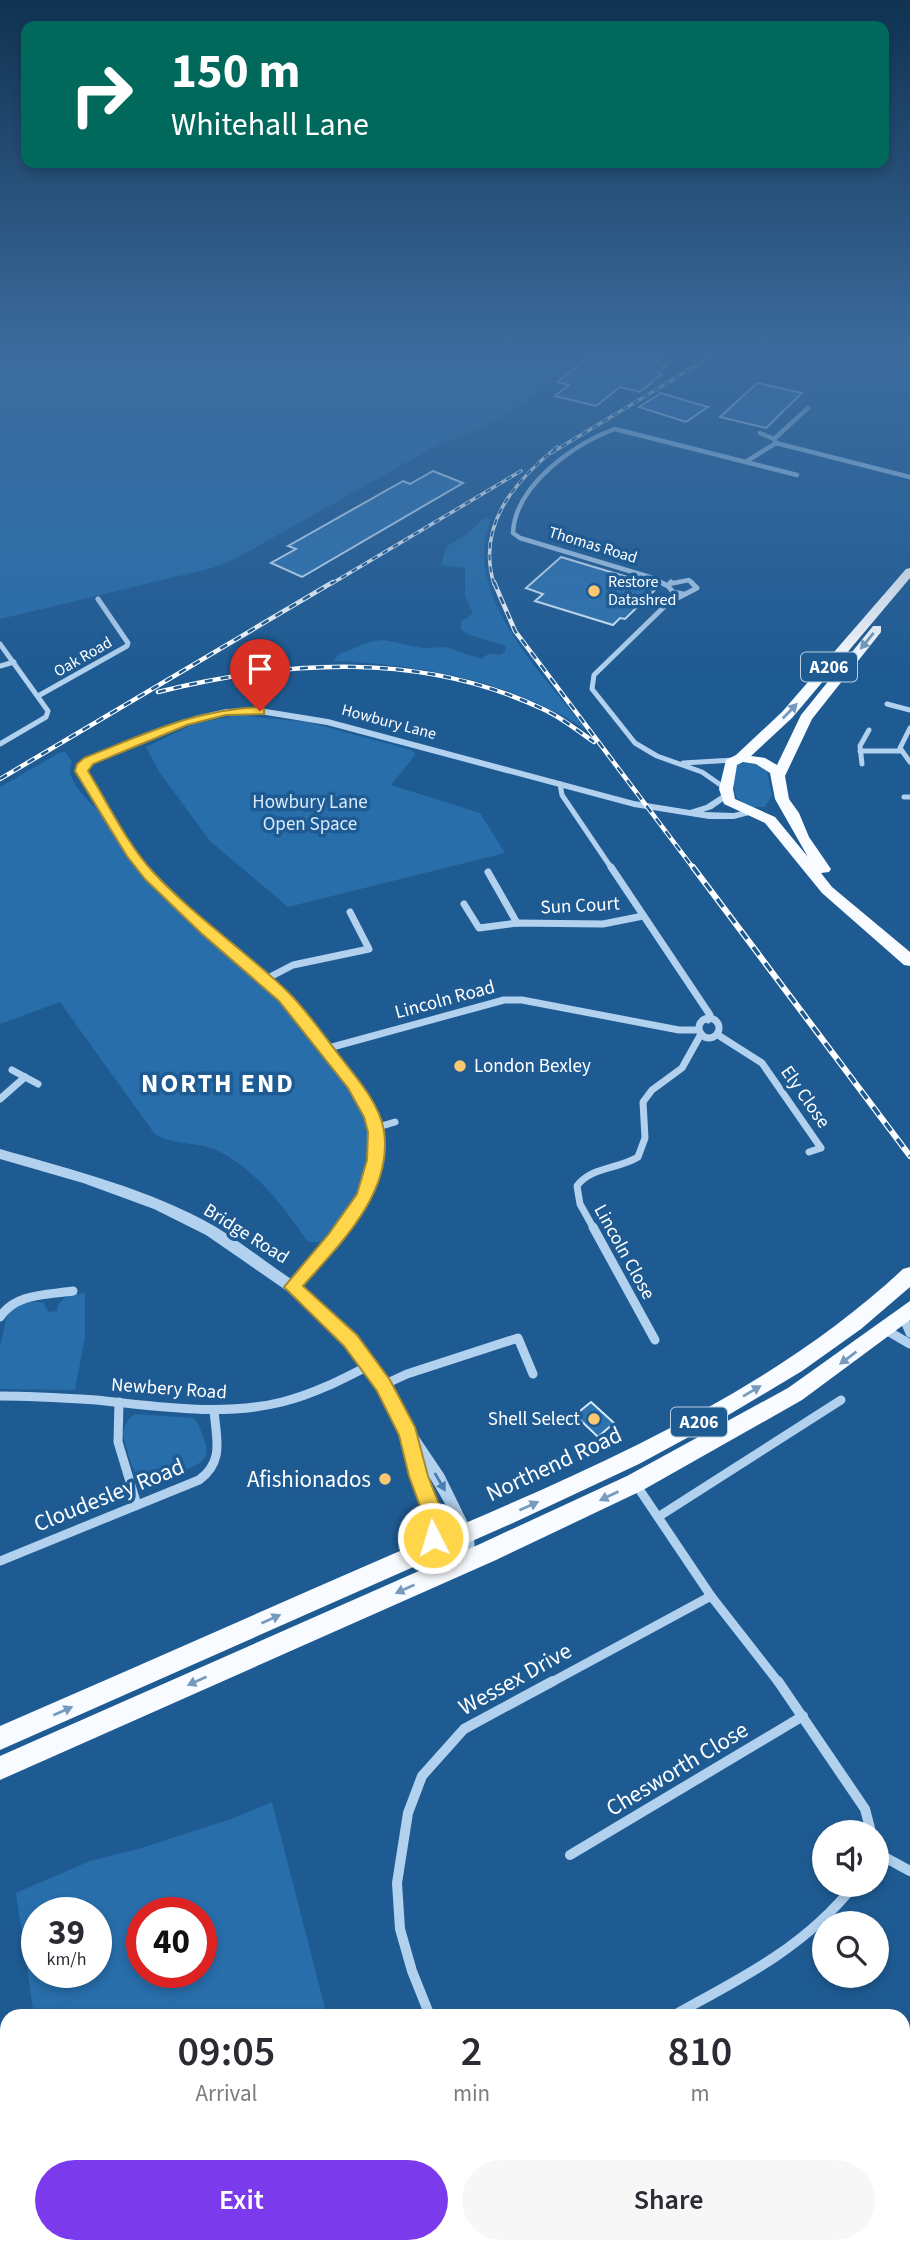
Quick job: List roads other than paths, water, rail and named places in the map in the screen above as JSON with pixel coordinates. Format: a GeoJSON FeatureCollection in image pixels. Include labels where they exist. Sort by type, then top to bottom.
{"type":"FeatureCollection","features":[{"type":"Feature","properties":{"kind":"main road","name":"A206"},"geometry":{"type":"LineString","coordinates":[[739,759],[800,701],[910,571]]}},
{"type":"Feature","properties":{"kind":"main road","name":"A206"},"geometry":{"type":"LineString","coordinates":[[779,775],[806,718],[910,588]]}},
{"type":"Feature","properties":{"kind":"main road"},"geometry":{"type":"LineString","coordinates":[[910,946],[860,906],[821,867],[782,799],[779,775],[767,763],[754,759],[739,759],[729,766],[726,792],[735,806],[754,813],[778,828],[827,890],[910,961]]}},
{"type":"Feature","properties":{"kind":"main road"},"geometry":{"type":"LineString","coordinates":[[754,813],[774,807],[782,799]]}},
{"type":"Feature","properties":{"kind":"main road","name":"Northend Road"},"geometry":{"type":"LineString","coordinates":[[0,1738],[466,1534],[641,1453],[739,1399],[822,1348],[864,1316],[910,1275]]}},
{"type":"Feature","properties":{"kind":"main road","name":"A206"},"geometry":{"type":"LineString","coordinates":[[0,1768],[467,1561],[635,1483],[795,1394],[886,1330],[907,1319]]}},
{"type":"Feature","properties":{"kind":"street","name":"Thomas Road"},"geometry":{"type":"LineString","coordinates":[[562,461],[523,497],[511,527],[513,533],[520,538],[653,578],[676,580]]}},
{"type":"Feature","properties":{"kind":"street"},"geometry":{"type":"LineString","coordinates":[[748,461],[797,475]]}},
{"type":"Feature","properties":{"kind":"street"},"geometry":{"type":"LineString","coordinates":[[851,461],[910,477]]}},
{"type":"Feature","properties":{"kind":"street","name":"Thomas Road"},"geometry":{"type":"LineString","coordinates":[[653,578],[683,594]]}},
{"type":"Feature","properties":{"kind":"street"},"geometry":{"type":"LineString","coordinates":[[668,603],[669,588],[676,580],[690,580],[696,585],[693,592],[683,594],[668,603],[594,675],[591,682],[592,689],[635,743],[657,756],[682,763],[712,778],[726,792],[706,808],[689,813]]}},
{"type":"Feature","properties":{"kind":"street","name":"Oak Road"},"geometry":{"type":"LineString","coordinates":[[38,696],[127,646],[128,643],[98,599]]}},
{"type":"Feature","properties":{"kind":"street"},"geometry":{"type":"LineString","coordinates":[[0,644],[48,711],[46,717],[0,744]]}},
{"type":"Feature","properties":{"kind":"street"},"geometry":{"type":"LineString","coordinates":[[0,666],[14,662]]}},
{"type":"Feature","properties":{"kind":"street"},"geometry":{"type":"LineString","coordinates":[[902,708],[906,701]]}},
{"type":"Feature","properties":{"kind":"street"},"geometry":{"type":"LineString","coordinates":[[887,704],[910,710]]}},
{"type":"Feature","properties":{"kind":"street","name":"Howbury Lane"},"geometry":{"type":"LineString","coordinates":[[266,979],[206,930],[149,876],[133,856],[95,794],[82,771],[83,764],[182,723],[226,712],[248,710],[328,722],[634,804],[689,813],[734,816],[754,813]]}},
{"type":"Feature","properties":{"kind":"street"},"geometry":{"type":"LineString","coordinates":[[862,764],[860,746],[869,730]]}},
{"type":"Feature","properties":{"kind":"street"},"geometry":{"type":"LineString","coordinates":[[901,751],[909,732]]}},
{"type":"Feature","properties":{"kind":"street"},"geometry":{"type":"LineString","coordinates":[[860,751],[901,751],[910,761]]}},
{"type":"Feature","properties":{"kind":"street"},"geometry":{"type":"LineString","coordinates":[[682,763],[739,759]]}},
{"type":"Feature","properties":{"kind":"street"},"geometry":{"type":"LineString","coordinates":[[560,784],[562,795],[710,1015],[708,1020]]}},
{"type":"Feature","properties":{"kind":"street","name":"Sun Court"},"geometry":{"type":"LineString","coordinates":[[488,872],[517,923]]}},
{"type":"Feature","properties":{"kind":"street","name":"Sun Court"},"geometry":{"type":"LineString","coordinates":[[464,904],[480,928],[517,923],[603,924],[643,916]]}},
{"type":"Feature","properties":{"kind":"street"},"geometry":{"type":"LineString","coordinates":[[292,1287],[334,1240],[364,1197],[376,1160],[375,1128],[372,1116],[353,1083],[284,997],[266,979],[293,965],[369,949],[350,912]]}},
{"type":"Feature","properties":{"kind":"street","name":"Lincoln Road"},"geometry":{"type":"LineString","coordinates":[[326,1049],[511,999],[699,1032],[711,1037],[718,1035]]}},
{"type":"Feature","properties":{"kind":"street"},"geometry":{"type":"LineString","coordinates":[[699,1032],[699,1023],[708,1020],[720,1027],[718,1035]]}},
{"type":"Feature","properties":{"kind":"street","name":"Lincoln Close"},"geometry":{"type":"LineString","coordinates":[[655,1340],[580,1204],[577,1186],[584,1176],[641,1156],[647,1138],[643,1102],[656,1084],[683,1068],[692,1042],[699,1032]]}},
{"type":"Feature","properties":{"kind":"street","name":"Ely Close"},"geometry":{"type":"LineString","coordinates":[[718,1035],[762,1063],[821,1148],[809,1152]]}},
{"type":"Feature","properties":{"kind":"street"},"geometry":{"type":"LineString","coordinates":[[12,1070],[38,1084]]}},
{"type":"Feature","properties":{"kind":"street"},"geometry":{"type":"LineString","coordinates":[[0,1099],[25,1077]]}},
{"type":"Feature","properties":{"kind":"street"},"geometry":{"type":"LineString","coordinates":[[375,1128],[395,1122]]}},
{"type":"Feature","properties":{"kind":"street","name":"Bridge Road"},"geometry":{"type":"LineString","coordinates":[[0,1154],[85,1179],[159,1205],[211,1231],[292,1287],[350,1340],[370,1365],[408,1433],[439,1479],[466,1534]]}},
{"type":"Feature","properties":{"kind":"street"},"geometry":{"type":"LineString","coordinates":[[0,1317],[13,1303],[73,1292]]}},
{"type":"Feature","properties":{"kind":"street"},"geometry":{"type":"LineString","coordinates":[[886,1330],[910,1344]]}},
{"type":"Feature","properties":{"kind":"street"},"geometry":{"type":"LineString","coordinates":[[383,1385],[407,1374],[517,1338],[533,1374]]}},
{"type":"Feature","properties":{"kind":"street","name":"Newbery Road"},"geometry":{"type":"LineString","coordinates":[[0,1396],[72,1397],[214,1410],[288,1403],[344,1382],[370,1365]]}},
{"type":"Feature","properties":{"kind":"street"},"geometry":{"type":"LineString","coordinates":[[659,1517],[841,1400]]}},
{"type":"Feature","properties":{"kind":"street"},"geometry":{"type":"LineString","coordinates":[[119,1402],[115,1422],[117,1444],[137,1505]]}},
{"type":"Feature","properties":{"kind":"street","name":"Cloudesley Road"},"geometry":{"type":"LineString","coordinates":[[0,1561],[210,1473],[216,1464],[219,1451],[214,1410]]}},
{"type":"Feature","properties":{"kind":"street","name":"Bridge Road"},"geometry":{"type":"LineString","coordinates":[[408,1433],[419,1476],[434,1517],[433,1538],[417,1555]]}},
{"type":"Feature","properties":{"kind":"street"},"geometry":{"type":"LineString","coordinates":[[635,1483],[711,1596],[803,1716],[865,1810],[868,1820]]}},
{"type":"Feature","properties":{"kind":"street"},"geometry":{"type":"LineString","coordinates":[[466,1534],[467,1561]]}},
{"type":"Feature","properties":{"kind":"street","name":"Wessex Drive"},"geometry":{"type":"LineString","coordinates":[[427,2009],[412,1971],[400,1929],[397,1883],[408,1813],[422,1776],[464,1729],[711,1596]]}},
{"type":"Feature","properties":{"kind":"street","name":"Chesworth Close"},"geometry":{"type":"LineString","coordinates":[[570,1854],[803,1716]]}},
{"type":"Feature","properties":{"kind":"street"},"geometry":{"type":"LineString","coordinates":[[889,1860],[910,1871]]}},
{"type":"Feature","properties":{"kind":"street"},"geometry":{"type":"LineString","coordinates":[[685,2009],[744,1978],[815,1928],[846,1897]]}},
{"type":"Feature","properties":{"kind":"railway"},"geometry":{"type":"LineString","coordinates":[[494,584],[490,542],[495,524],[514,490],[540,461]]}},
{"type":"Feature","properties":{"kind":"railway"},"geometry":{"type":"LineString","coordinates":[[331,584],[521,471]]}},
{"type":"Feature","properties":{"kind":"railway"},"geometry":{"type":"LineString","coordinates":[[0,779],[333,582]]}},
{"type":"Feature","properties":{"kind":"railway"},"geometry":{"type":"LineString","coordinates":[[494,582],[515,631],[694,869]]}},
{"type":"Feature","properties":{"kind":"railway"},"geometry":{"type":"LineString","coordinates":[[158,692],[255,673],[304,668],[402,670],[450,678],[498,691],[551,713],[594,742]]}},
{"type":"Feature","properties":{"kind":"railway"},"geometry":{"type":"LineString","coordinates":[[693,867],[910,1156]]}},
{"type":"Feature","properties":{"kind":"place","name":"Restore Datashred"},"geometry":{"type":"Point","coordinates":[594,591]}},
{"type":"Feature","properties":{"kind":"place","name":"London Bexley"},"geometry":{"type":"Point","coordinates":[460,1066]}},
{"type":"Feature","properties":{"kind":"place","name":"Shell Select"},"geometry":{"type":"Point","coordinates":[594,1419]}},
{"type":"Feature","properties":{"kind":"place","name":"Afishionados"},"geometry":{"type":"Point","coordinates":[385,1479]}},
{"type":"Feature","properties":{"kind":"district","name":"NORTH END"},"geometry":{"type":"Point","coordinates":[218,1083]}},
{"type":"Feature","properties":{"kind":"park label","name":"Howbury Lane Open Space"},"geometry":{"type":"Point","coordinates":[310,813]}}]}
